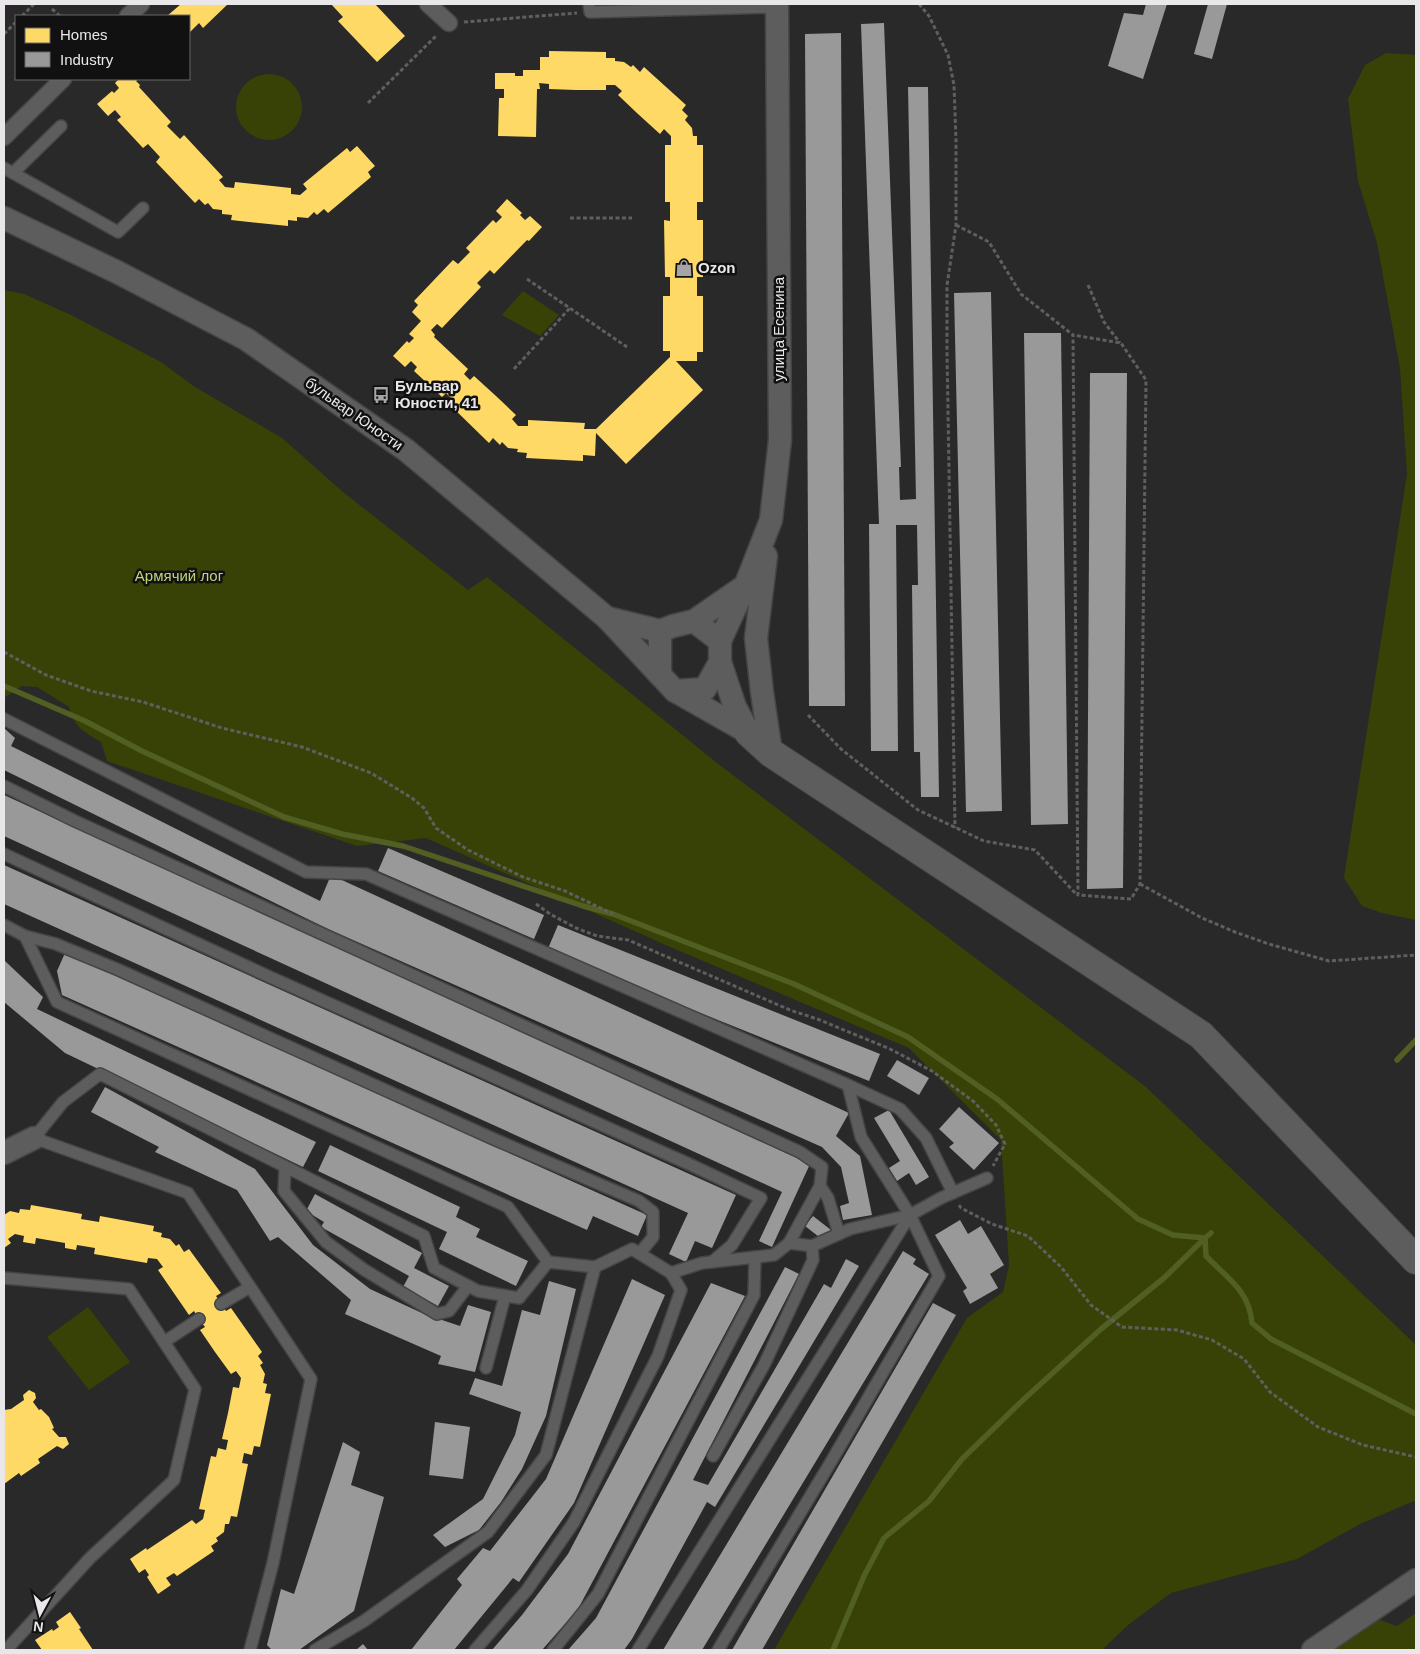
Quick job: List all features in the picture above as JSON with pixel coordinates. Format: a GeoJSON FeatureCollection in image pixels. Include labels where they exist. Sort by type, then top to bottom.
{"type":"FeatureCollection","features":[{"type":"Feature","properties":{"kind":"street"},"geometry":{"type":"LineString","coordinates":[[129,15],[141,4]]}},
{"type":"Feature","properties":{"kind":"street"},"geometry":{"type":"LineString","coordinates":[[428,4],[449,23]]}},
{"type":"Feature","properties":{"kind":"street","name":"улица Есенина"},"geometry":{"type":"LineString","coordinates":[[667,683],[705,689],[771,520],[780,440],[777,5]]}},
{"type":"Feature","properties":{"kind":"street"},"geometry":{"type":"LineString","coordinates":[[4,137],[62,80]]}},
{"type":"Feature","properties":{"kind":"street","name":"бульвар Юности"},"geometry":{"type":"LineString","coordinates":[[4,218],[116,272],[246,339],[406,450],[608,618],[667,683],[749,733]]}},
{"type":"Feature","properties":{"kind":"street"},"geometry":{"type":"LineString","coordinates":[[771,520],[756,638],[771,753]]}},
{"type":"Feature","properties":{"kind":"street"},"geometry":{"type":"LineString","coordinates":[[608,618],[660,631],[673,626],[694,622],[746,584]]}},
{"type":"Feature","properties":{"kind":"street"},"geometry":{"type":"LineString","coordinates":[[694,622],[720,652],[735,707],[749,733],[771,753],[1202,1035],[1416,1260]]}},
{"type":"Feature","properties":{"kind":"street"},"geometry":{"type":"LineString","coordinates":[[660,631],[667,683]]}},
{"type":"Feature","properties":{"kind":"street"},"geometry":{"type":"LineString","coordinates":[[4,1153],[34,1138]]}},
{"type":"Feature","properties":{"kind":"street"},"geometry":{"type":"LineString","coordinates":[[1313,1650],[1416,1580]]}},
{"type":"Feature","properties":{"kind":"lane"},"geometry":{"type":"LineString","coordinates":[[589,8],[777,5]]}},
{"type":"Feature","properties":{"kind":"lane"},"geometry":{"type":"LineString","coordinates":[[61,126],[8,170],[118,232],[143,208]]}},
{"type":"Feature","properties":{"kind":"lane"},"geometry":{"type":"LineString","coordinates":[[4,719],[306,872],[366,874],[900,1109],[926,1138],[953,1193]]}},
{"type":"Feature","properties":{"kind":"lane"},"geometry":{"type":"LineString","coordinates":[[4,786],[112,838],[800,1152],[822,1167],[820,1186],[789,1243],[774,1255],[702,1263],[671,1273]]}},
{"type":"Feature","properties":{"kind":"lane"},"geometry":{"type":"LineString","coordinates":[[4,854],[270,977],[761,1198],[732,1245],[712,1262]]}},
{"type":"Feature","properties":{"kind":"lane"},"geometry":{"type":"LineString","coordinates":[[4,925],[25,936],[56,944],[119,970],[496,1140],[639,1200],[653,1212],[653,1237],[640,1253]]}},
{"type":"Feature","properties":{"kind":"lane"},"geometry":{"type":"LineString","coordinates":[[25,936],[57,1002],[508,1207],[548,1262],[595,1267],[632,1249],[671,1273],[681,1290],[658,1356],[578,1514],[527,1590],[475,1650]]}},
{"type":"Feature","properties":{"kind":"lane"},"geometry":{"type":"LineString","coordinates":[[250,1650],[273,1563],[311,1379],[188,1193],[34,1138],[63,1102],[100,1074],[424,1236],[434,1268],[478,1291],[519,1298],[548,1262]]}},
{"type":"Feature","properties":{"kind":"lane"},"geometry":{"type":"LineString","coordinates":[[718,1650],[940,1276],[910,1215],[861,1136],[848,1085]]}},
{"type":"Feature","properties":{"kind":"lane"},"geometry":{"type":"LineString","coordinates":[[285,1166],[284,1191],[326,1242],[362,1269],[437,1314],[449,1312],[468,1286]]}},
{"type":"Feature","properties":{"kind":"lane"},"geometry":{"type":"LineString","coordinates":[[789,1243],[812,1246],[850,1229],[910,1215],[987,1178]]}},
{"type":"Feature","properties":{"kind":"lane"},"geometry":{"type":"LineString","coordinates":[[820,1186],[828,1198],[839,1234]]}},
{"type":"Feature","properties":{"kind":"lane"},"geometry":{"type":"LineString","coordinates":[[638,1650],[910,1215]]}},
{"type":"Feature","properties":{"kind":"lane"},"geometry":{"type":"LineString","coordinates":[[713,1456],[764,1365],[813,1260],[812,1246]]}},
{"type":"Feature","properties":{"kind":"lane"},"geometry":{"type":"LineString","coordinates":[[553,1650],[598,1594],[754,1295],[755,1256]]}},
{"type":"Feature","properties":{"kind":"lane"},"geometry":{"type":"LineString","coordinates":[[315,1650],[364,1621],[488,1532],[546,1455],[595,1267]]}},
{"type":"Feature","properties":{"kind":"lane"},"geometry":{"type":"LineString","coordinates":[[4,1278],[129,1289],[195,1389],[174,1480],[90,1558],[8,1650]]}},
{"type":"Feature","properties":{"kind":"lane"},"geometry":{"type":"LineString","coordinates":[[221,1304],[250,1287]]}},
{"type":"Feature","properties":{"kind":"lane"},"geometry":{"type":"LineString","coordinates":[[486,1368],[506,1296]]}},
{"type":"Feature","properties":{"kind":"lane"},"geometry":{"type":"LineString","coordinates":[[164,1342],[199,1319]]}},
{"type":"Feature","properties":{"kind":"path"},"geometry":{"type":"LineString","coordinates":[[23,15],[34,4]]}},
{"type":"Feature","properties":{"kind":"path"},"geometry":{"type":"LineString","coordinates":[[919,4],[929,16],[948,55],[954,84],[956,224],[947,285],[954,828]]}},
{"type":"Feature","properties":{"kind":"path"},"geometry":{"type":"LineString","coordinates":[[368,103],[449,23],[589,8]]}},
{"type":"Feature","properties":{"kind":"path"},"geometry":{"type":"LineString","coordinates":[[52,9],[59,15]]}},
{"type":"Feature","properties":{"kind":"path"},"geometry":{"type":"LineString","coordinates":[[4,34],[15,23]]}},
{"type":"Feature","properties":{"kind":"path"},"geometry":{"type":"LineString","coordinates":[[570,218],[632,218]]}},
{"type":"Feature","properties":{"kind":"path"},"geometry":{"type":"LineString","coordinates":[[956,224],[989,242],[1021,294],[1073,335],[1121,343]]}},
{"type":"Feature","properties":{"kind":"path"},"geometry":{"type":"LineString","coordinates":[[527,278],[627,347]]}},
{"type":"Feature","properties":{"kind":"path"},"geometry":{"type":"LineString","coordinates":[[808,715],[841,749],[918,810],[984,842],[1036,850],[1078,895],[1131,899],[1140,884],[1146,380],[1104,322],[1088,285]]}},
{"type":"Feature","properties":{"kind":"path"},"geometry":{"type":"LineString","coordinates":[[514,370],[570,308]]}},
{"type":"Feature","properties":{"kind":"path"},"geometry":{"type":"LineString","coordinates":[[1073,335],[1078,895]]}},
{"type":"Feature","properties":{"kind":"path"},"geometry":{"type":"LineString","coordinates":[[4,652],[46,675],[92,691],[143,702],[222,728],[302,747],[372,774],[412,798],[424,808],[436,828],[468,850],[523,877],[565,891],[613,914]]}},
{"type":"Feature","properties":{"kind":"path"},"geometry":{"type":"LineString","coordinates":[[1140,884],[1202,918],[1235,932],[1329,961],[1416,956]]}},
{"type":"Feature","properties":{"kind":"path"},"geometry":{"type":"LineString","coordinates":[[536,904],[576,928],[597,936],[628,940],[790,1010],[820,1020],[890,1049],[932,1071],[972,1101],[996,1124],[1005,1144],[987,1178]]}},
{"type":"Feature","properties":{"kind":"path"},"geometry":{"type":"LineString","coordinates":[[953,1193],[961,1208],[992,1224],[1028,1236],[1061,1267],[1092,1305],[1122,1327],[1176,1330],[1212,1340],[1244,1359],[1270,1392],[1318,1427],[1363,1445],[1416,1457]]}},
{"type":"Feature","properties":{"kind":"green space"},"geometry":{"type":"Polygon","coordinates":[[[1386,53],[1416,55],[1416,920],[1382,913],[1362,906],[1344,878],[1407,474],[1400,368],[1377,243],[1358,181],[1348,99],[1365,65],[1386,53]]]}},
{"type":"Feature","properties":{"kind":"green space"},"geometry":{"type":"Polygon","coordinates":[[[269,74],[282,77],[292,84],[299,94],[302,107],[299,120],[292,130],[282,137],[269,140],[256,137],[246,130],[239,120],[236,107],[239,94],[246,84],[256,77],[269,74]]]}},
{"type":"Feature","properties":{"kind":"green space","name":"Армячий лог"},"geometry":{"type":"Polygon","coordinates":[[[4,290],[24,294],[71,315],[161,362],[195,387],[282,438],[343,492],[468,590],[487,577],[717,763],[1146,1087],[1416,1345],[1416,1503],[1414,1501],[1360,1524],[1297,1559],[1171,1593],[1128,1625],[1102,1650],[774,1650],[967,1318],[1003,1292],[1009,1265],[1001,1140],[909,1048],[668,946],[426,838],[357,846],[107,761],[101,742],[80,728],[74,720],[69,707],[37,687],[22,686],[4,698],[4,290]]]}},
{"type":"Feature","properties":{"kind":"green space"},"geometry":{"type":"Polygon","coordinates":[[[523,291],[559,315],[540,336],[502,315],[523,291]]]}},
{"type":"Feature","properties":{"kind":"green space"},"geometry":{"type":"Polygon","coordinates":[[[88,1307],[130,1362],[89,1390],[47,1337],[88,1307]]]}},
{"type":"Feature","properties":{"kind":"green space"},"geometry":{"type":"Polygon","coordinates":[[[1416,1613],[1416,1650],[1319,1650],[1368,1616],[1397,1626],[1416,1613]]]}},
{"type":"Feature","properties":{"kind":"building: Homes"},"geometry":{"type":"Polygon","coordinates":[[[181,4],[228,4],[203,28],[199,23],[190,32],[190,15],[168,15],[181,4]]]}},
{"type":"Feature","properties":{"kind":"building: Homes"},"geometry":{"type":"Polygon","coordinates":[[[331,4],[375,4],[405,36],[377,62],[338,21],[343,17],[331,4]]]}},
{"type":"Feature","properties":{"kind":"building: Homes"},"geometry":{"type":"Polygon","coordinates":[[[549,51],[606,52],[606,58],[615,58],[615,61],[624,62],[631,67],[633,65],[640,72],[644,67],[686,105],[682,110],[688,116],[685,120],[692,128],[693,136],[697,136],[697,145],[703,145],[703,202],[697,202],[697,220],[703,220],[703,277],[697,277],[697,296],[703,296],[703,352],[697,352],[697,361],[676,361],[703,390],[626,464],[596,433],[595,456],[583,455],[583,461],[526,458],[527,453],[517,452],[518,449],[508,448],[502,442],[500,445],[493,438],[489,443],[448,403],[452,399],[446,393],[442,397],[414,371],[417,367],[411,361],[405,367],[393,356],[407,341],[409,343],[414,338],[409,334],[421,321],[412,312],[418,305],[414,301],[453,260],[458,264],[470,252],[466,248],[493,220],[496,223],[502,217],[496,211],[507,199],[522,213],[520,215],[525,220],[530,216],[542,227],[494,274],[490,270],[477,283],[481,287],[442,328],[437,324],[431,330],[435,335],[434,337],[468,369],[464,374],[470,380],[474,376],[516,415],[512,419],[518,426],[528,426],[528,420],[585,423],[584,429],[596,429],[670,357],[670,351],[663,351],[663,296],[670,296],[670,277],[665,277],[664,220],[670,221],[670,202],[665,202],[665,145],[671,145],[671,136],[664,129],[660,134],[638,114],[618,95],[622,91],[615,85],[606,85],[606,90],[576,90],[549,89],[549,84],[539,83],[540,89],[537,89],[536,137],[498,136],[499,98],[504,98],[504,89],[495,89],[495,73],[515,73],[515,76],[523,76],[523,70],[540,70],[540,57],[549,57],[549,51]]]}},
{"type":"Feature","properties":{"kind":"building: Homes"},"geometry":{"type":"Polygon","coordinates":[[[118,80],[138,80],[136,81],[140,85],[139,87],[171,122],[167,126],[180,139],[184,135],[223,177],[219,180],[225,187],[234,188],[235,182],[291,188],[291,194],[300,195],[307,189],[303,184],[347,148],[350,152],[357,146],[375,166],[368,172],[371,177],[328,213],[324,209],[317,215],[314,212],[308,218],[297,217],[297,221],[288,220],[288,226],[231,220],[232,215],[222,214],[222,210],[213,209],[208,203],[205,205],[199,199],[195,203],[156,162],[160,157],[148,144],[143,148],[117,120],[121,117],[115,110],[108,116],[97,104],[112,91],[114,93],[119,88],[115,83],[118,80]]]}},
{"type":"Feature","properties":{"kind":"building: Homes"},"geometry":{"type":"Polygon","coordinates":[[[31,1205],[82,1214],[81,1219],[99,1222],[100,1216],[154,1226],[153,1231],[162,1233],[161,1237],[170,1239],[176,1246],[179,1244],[184,1252],[189,1249],[221,1293],[216,1296],[226,1311],[231,1308],[262,1352],[258,1356],[263,1363],[260,1365],[265,1374],[263,1383],[267,1384],[265,1393],[271,1394],[260,1447],[254,1446],[252,1455],[244,1453],[242,1463],[248,1464],[237,1517],[231,1516],[229,1524],[225,1524],[224,1532],[216,1538],[218,1541],[211,1546],[214,1551],[177,1576],[174,1573],[166,1578],[171,1585],[158,1594],[147,1577],[149,1575],[145,1569],[139,1573],[130,1559],[192,1520],[196,1524],[203,1519],[205,1510],[199,1509],[211,1456],[216,1457],[218,1448],[226,1450],[228,1440],[222,1439],[233,1387],[239,1388],[241,1378],[236,1371],[231,1374],[215,1352],[200,1330],[205,1327],[194,1311],[189,1315],[158,1270],[163,1267],[157,1259],[148,1258],[147,1263],[94,1254],[95,1248],[77,1245],[76,1250],[65,1248],[65,1243],[36,1238],[35,1244],[23,1242],[24,1236],[15,1234],[8,1239],[11,1243],[4,1248],[4,1215],[10,1211],[19,1213],[20,1209],[30,1210],[31,1205]]]}},
{"type":"Feature","properties":{"kind":"building: Homes"},"geometry":{"type":"Polygon","coordinates":[[[29,1390],[35,1393],[36,1398],[33,1402],[39,1410],[41,1409],[49,1417],[54,1428],[52,1429],[59,1437],[66,1437],[69,1444],[63,1449],[57,1446],[38,1459],[40,1463],[21,1476],[19,1473],[4,1484],[4,1410],[11,1409],[24,1400],[23,1395],[29,1390]]]}},
{"type":"Feature","properties":{"kind":"building: Homes"},"geometry":{"type":"Polygon","coordinates":[[[70,1612],[93,1650],[42,1650],[35,1640],[52,1629],[53,1631],[59,1627],[56,1622],[70,1612]]]}},
{"type":"Feature","properties":{"kind":"building: Industry"},"geometry":{"type":"Polygon","coordinates":[[[1146,4],[1167,4],[1143,79],[1108,66],[1124,13],[1143,15],[1146,4]]]}},
{"type":"Feature","properties":{"kind":"building: Industry"},"geometry":{"type":"Polygon","coordinates":[[[1208,4],[1227,4],[1212,59],[1194,54],[1208,4]]]}},
{"type":"Feature","properties":{"kind":"building: Industry"},"geometry":{"type":"Polygon","coordinates":[[[884,23],[901,467],[899,467],[900,500],[916,499],[908,87],[928,87],[939,797],[921,797],[920,752],[914,752],[912,585],[918,585],[917,525],[896,525],[898,751],[871,751],[869,524],[879,524],[861,24],[884,23]]]}},
{"type":"Feature","properties":{"kind":"building: Industry"},"geometry":{"type":"Polygon","coordinates":[[[841,33],[845,706],[809,706],[805,34],[841,33]]]}},
{"type":"Feature","properties":{"kind":"building: Industry"},"geometry":{"type":"Polygon","coordinates":[[[991,292],[1002,811],[966,812],[954,293],[991,292]]]}},
{"type":"Feature","properties":{"kind":"building: Industry"},"geometry":{"type":"Polygon","coordinates":[[[1024,333],[1061,333],[1068,824],[1031,825],[1024,333]]]}},
{"type":"Feature","properties":{"kind":"building: Industry"},"geometry":{"type":"Polygon","coordinates":[[[1090,373],[1127,373],[1123,888],[1087,889],[1090,373]]]}},
{"type":"Feature","properties":{"kind":"building: Industry"},"geometry":{"type":"Polygon","coordinates":[[[4,728],[15,738],[11,746],[320,901],[331,875],[849,1113],[836,1136],[860,1156],[872,1215],[843,1220],[840,1206],[849,1203],[841,1167],[822,1147],[328,929],[4,770],[4,728]]]}},
{"type":"Feature","properties":{"kind":"building: Industry"},"geometry":{"type":"Polygon","coordinates":[[[4,795],[810,1164],[772,1247],[759,1241],[782,1192],[4,836],[4,795]]]}},
{"type":"Feature","properties":{"kind":"building: Industry"},"geometry":{"type":"Polygon","coordinates":[[[388,848],[544,915],[534,939],[378,871],[388,848]]]}},
{"type":"Feature","properties":{"kind":"building: Industry"},"geometry":{"type":"Polygon","coordinates":[[[4,865],[736,1195],[712,1248],[695,1241],[686,1262],[669,1254],[688,1213],[4,904],[4,865]]]}},
{"type":"Feature","properties":{"kind":"building: Industry"},"geometry":{"type":"Polygon","coordinates":[[[558,925],[880,1054],[869,1081],[547,951],[558,925]]]}},
{"type":"Feature","properties":{"kind":"building: Industry"},"geometry":{"type":"Polygon","coordinates":[[[65,953],[647,1215],[638,1236],[593,1216],[587,1230],[62,995],[57,971],[65,953]]]}},
{"type":"Feature","properties":{"kind":"building: Industry"},"geometry":{"type":"Polygon","coordinates":[[[4,960],[43,997],[37,1009],[316,1142],[303,1167],[65,1053],[4,1002],[4,960]]]}},
{"type":"Feature","properties":{"kind":"building: Industry"},"geometry":{"type":"Polygon","coordinates":[[[897,1060],[929,1078],[919,1095],[887,1076],[897,1060]]]}},
{"type":"Feature","properties":{"kind":"building: Industry"},"geometry":{"type":"Polygon","coordinates":[[[105,1087],[255,1169],[313,1245],[370,1289],[424,1314],[460,1326],[468,1305],[491,1312],[475,1372],[438,1364],[441,1356],[345,1314],[351,1300],[278,1237],[270,1241],[237,1190],[155,1152],[159,1147],[91,1112],[105,1087]]]}},
{"type":"Feature","properties":{"kind":"building: Industry"},"geometry":{"type":"Polygon","coordinates":[[[959,1107],[999,1143],[974,1170],[949,1147],[954,1143],[939,1129],[959,1107]]]}},
{"type":"Feature","properties":{"kind":"building: Industry"},"geometry":{"type":"Polygon","coordinates":[[[889,1110],[929,1177],[916,1185],[909,1173],[897,1181],[889,1168],[900,1161],[874,1118],[889,1110]]]}},
{"type":"Feature","properties":{"kind":"building: Industry"},"geometry":{"type":"Polygon","coordinates":[[[330,1145],[460,1207],[456,1217],[480,1229],[476,1237],[528,1261],[516,1286],[439,1249],[447,1232],[318,1171],[330,1145]]]}},
{"type":"Feature","properties":{"kind":"building: Industry"},"geometry":{"type":"Polygon","coordinates":[[[315,1194],[422,1253],[414,1268],[449,1286],[438,1306],[403,1287],[409,1276],[321,1227],[324,1222],[306,1211],[315,1194]]]}},
{"type":"Feature","properties":{"kind":"building: Industry"},"geometry":{"type":"Polygon","coordinates":[[[813,1216],[831,1230],[823,1240],[805,1226],[813,1216]]]}},
{"type":"Feature","properties":{"kind":"building: Industry"},"geometry":{"type":"Polygon","coordinates":[[[960,1220],[968,1234],[981,1226],[1004,1265],[990,1274],[998,1288],[970,1304],[963,1291],[967,1288],[935,1235],[960,1220]]]}},
{"type":"Feature","properties":{"kind":"building: Industry"},"geometry":{"type":"Polygon","coordinates":[[[903,1251],[916,1259],[913,1264],[929,1274],[702,1650],[663,1650],[903,1251]]]}},
{"type":"Feature","properties":{"kind":"building: Industry"},"geometry":{"type":"Polygon","coordinates":[[[846,1259],[859,1266],[715,1507],[707,1502],[632,1639],[624,1650],[568,1650],[596,1618],[785,1267],[799,1274],[693,1480],[708,1485],[824,1284],[831,1288],[846,1259]]]}},
{"type":"Feature","properties":{"kind":"building: Industry"},"geometry":{"type":"Polygon","coordinates":[[[632,1279],[665,1295],[574,1503],[519,1582],[513,1578],[454,1650],[411,1650],[462,1585],[457,1579],[483,1548],[490,1551],[546,1479],[632,1279]]]}},
{"type":"Feature","properties":{"kind":"building: Industry"},"geometry":{"type":"Polygon","coordinates":[[[549,1281],[576,1289],[546,1416],[522,1469],[501,1502],[479,1530],[445,1547],[433,1535],[483,1499],[515,1435],[521,1412],[469,1394],[475,1378],[502,1386],[522,1310],[540,1315],[549,1281]]]}},
{"type":"Feature","properties":{"kind":"building: Industry"},"geometry":{"type":"Polygon","coordinates":[[[711,1283],[745,1296],[578,1609],[542,1650],[492,1650],[522,1615],[568,1554],[711,1283]]]}},
{"type":"Feature","properties":{"kind":"building: Industry"},"geometry":{"type":"Polygon","coordinates":[[[933,1303],[956,1315],[762,1650],[732,1650],[933,1303]]]}},
{"type":"Feature","properties":{"kind":"building: Industry"},"geometry":{"type":"Polygon","coordinates":[[[435,1422],[470,1427],[463,1479],[429,1475],[435,1422]]]}},
{"type":"Feature","properties":{"kind":"building: Industry"},"geometry":{"type":"Polygon","coordinates":[[[343,1442],[360,1452],[351,1485],[384,1497],[354,1611],[299,1650],[272,1650],[267,1645],[281,1589],[294,1594],[343,1442]]]}},
{"type":"Feature","properties":{"kind":"building: Industry"},"geometry":{"type":"Polygon","coordinates":[[[363,1644],[368,1650],[356,1650],[363,1644]]]}},
{"type":"Feature","properties":{"kind":"waterway"},"geometry":{"type":"LineString","coordinates":[[4,686],[85,721],[142,751],[284,817],[342,834],[403,846],[583,906],[613,914],[794,984],[908,1037],[997,1099],[1138,1219],[1173,1235],[1205,1238],[1211,1233]]}},
{"type":"Feature","properties":{"kind":"waterway"},"geometry":{"type":"LineString","coordinates":[[1397,1060],[1416,1040]]}},
{"type":"Feature","properties":{"kind":"waterway"},"geometry":{"type":"LineString","coordinates":[[1205,1238],[1206,1256],[1236,1285],[1246,1302],[1252,1323],[1271,1339],[1416,1414]]}},
{"type":"Feature","properties":{"kind":"waterway"},"geometry":{"type":"LineString","coordinates":[[833,1650],[864,1576],[884,1538],[929,1501],[962,1459],[1023,1400],[1101,1329],[1164,1278],[1205,1238]]}},
{"type":"Feature","properties":{"kind":"place","name":"Ozon"},"geometry":{"type":"Point","coordinates":[684,268]}},
{"type":"Feature","properties":{"kind":"place","name":"Бульвар Юности, 41"},"geometry":{"type":"Point","coordinates":[381,395]}}]}
